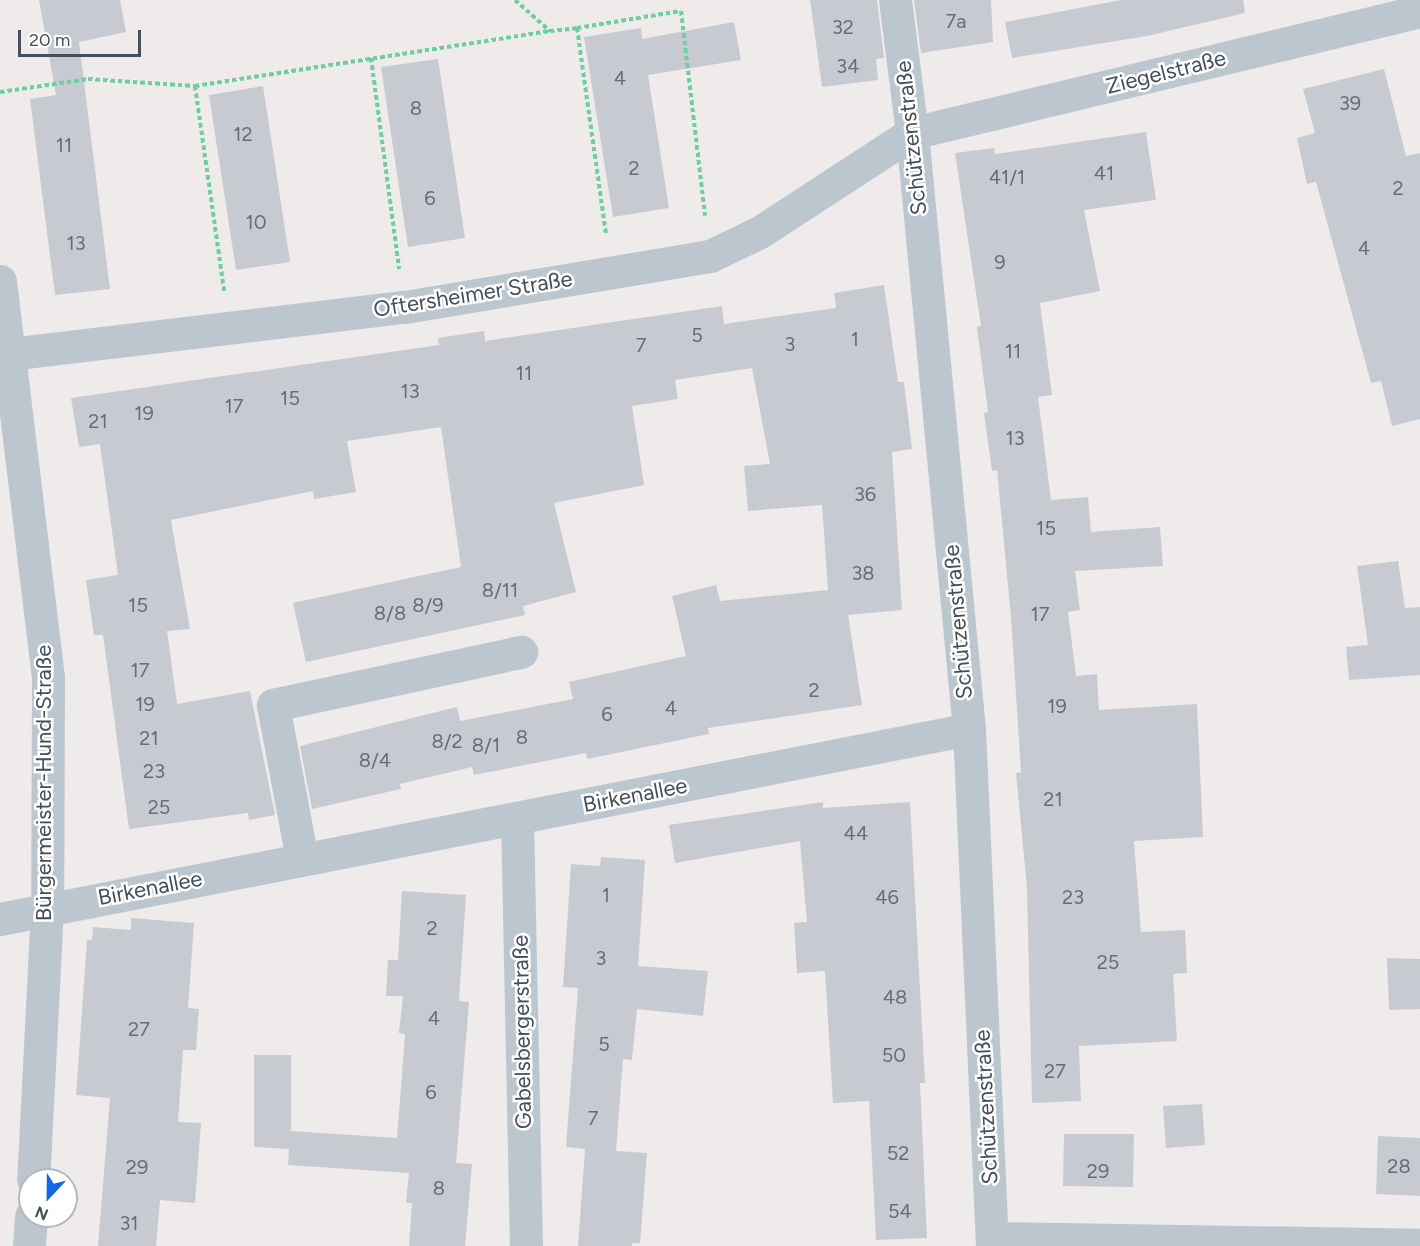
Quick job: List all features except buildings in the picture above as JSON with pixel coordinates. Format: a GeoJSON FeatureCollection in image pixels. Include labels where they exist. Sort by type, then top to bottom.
{"type":"FeatureCollection","features":[{"type":"Feature","properties":{"kind":"street","name":"Schützenstraße"},"geometry":{"type":"LineString","coordinates":[[895,0],[912,133],[969,729],[992,1242]]}},
{"type":"Feature","properties":{"kind":"street","name":"Ziegelstraße"},"geometry":{"type":"LineString","coordinates":[[912,133],[1420,11]]}},
{"type":"Feature","properties":{"kind":"street","name":"Oftersheimer Straße"},"geometry":{"type":"LineString","coordinates":[[5,355],[405,307],[710,256],[760,232],[912,133]]}},
{"type":"Feature","properties":{"kind":"street","name":"Bürgermeister-Hund-Straße"},"geometry":{"type":"LineString","coordinates":[[0,281],[5,355],[48,677],[47,908],[34,1168]]}},
{"type":"Feature","properties":{"kind":"street"},"geometry":{"type":"LineString","coordinates":[[302,859],[273,705],[521,652]]}},
{"type":"Feature","properties":{"kind":"street","name":"Birkenallee"},"geometry":{"type":"LineString","coordinates":[[0,920],[47,908],[969,729]]}},
{"type":"Feature","properties":{"kind":"street","name":"Gabelsbergerstraße"},"geometry":{"type":"LineString","coordinates":[[517,818],[526,1246]]}},
{"type":"Feature","properties":{"kind":"street"},"geometry":{"type":"LineString","coordinates":[[29,1246],[30,1228]]}},
{"type":"Feature","properties":{"kind":"street"},"geometry":{"type":"LineString","coordinates":[[992,1242],[1420,1245]]}},
{"type":"Feature","properties":{"kind":"path"},"geometry":{"type":"LineString","coordinates":[[515,0],[550,31]]}},
{"type":"Feature","properties":{"kind":"path"},"geometry":{"type":"LineString","coordinates":[[0,92],[88,79],[195,86],[681,11],[710,256]]}},
{"type":"Feature","properties":{"kind":"path"},"geometry":{"type":"LineString","coordinates":[[578,28],[611,271]]}},
{"type":"Feature","properties":{"kind":"path"},"geometry":{"type":"LineString","coordinates":[[371,58],[405,307]]}},
{"type":"Feature","properties":{"kind":"path"},"geometry":{"type":"LineString","coordinates":[[195,86],[229,328]]}}]}
